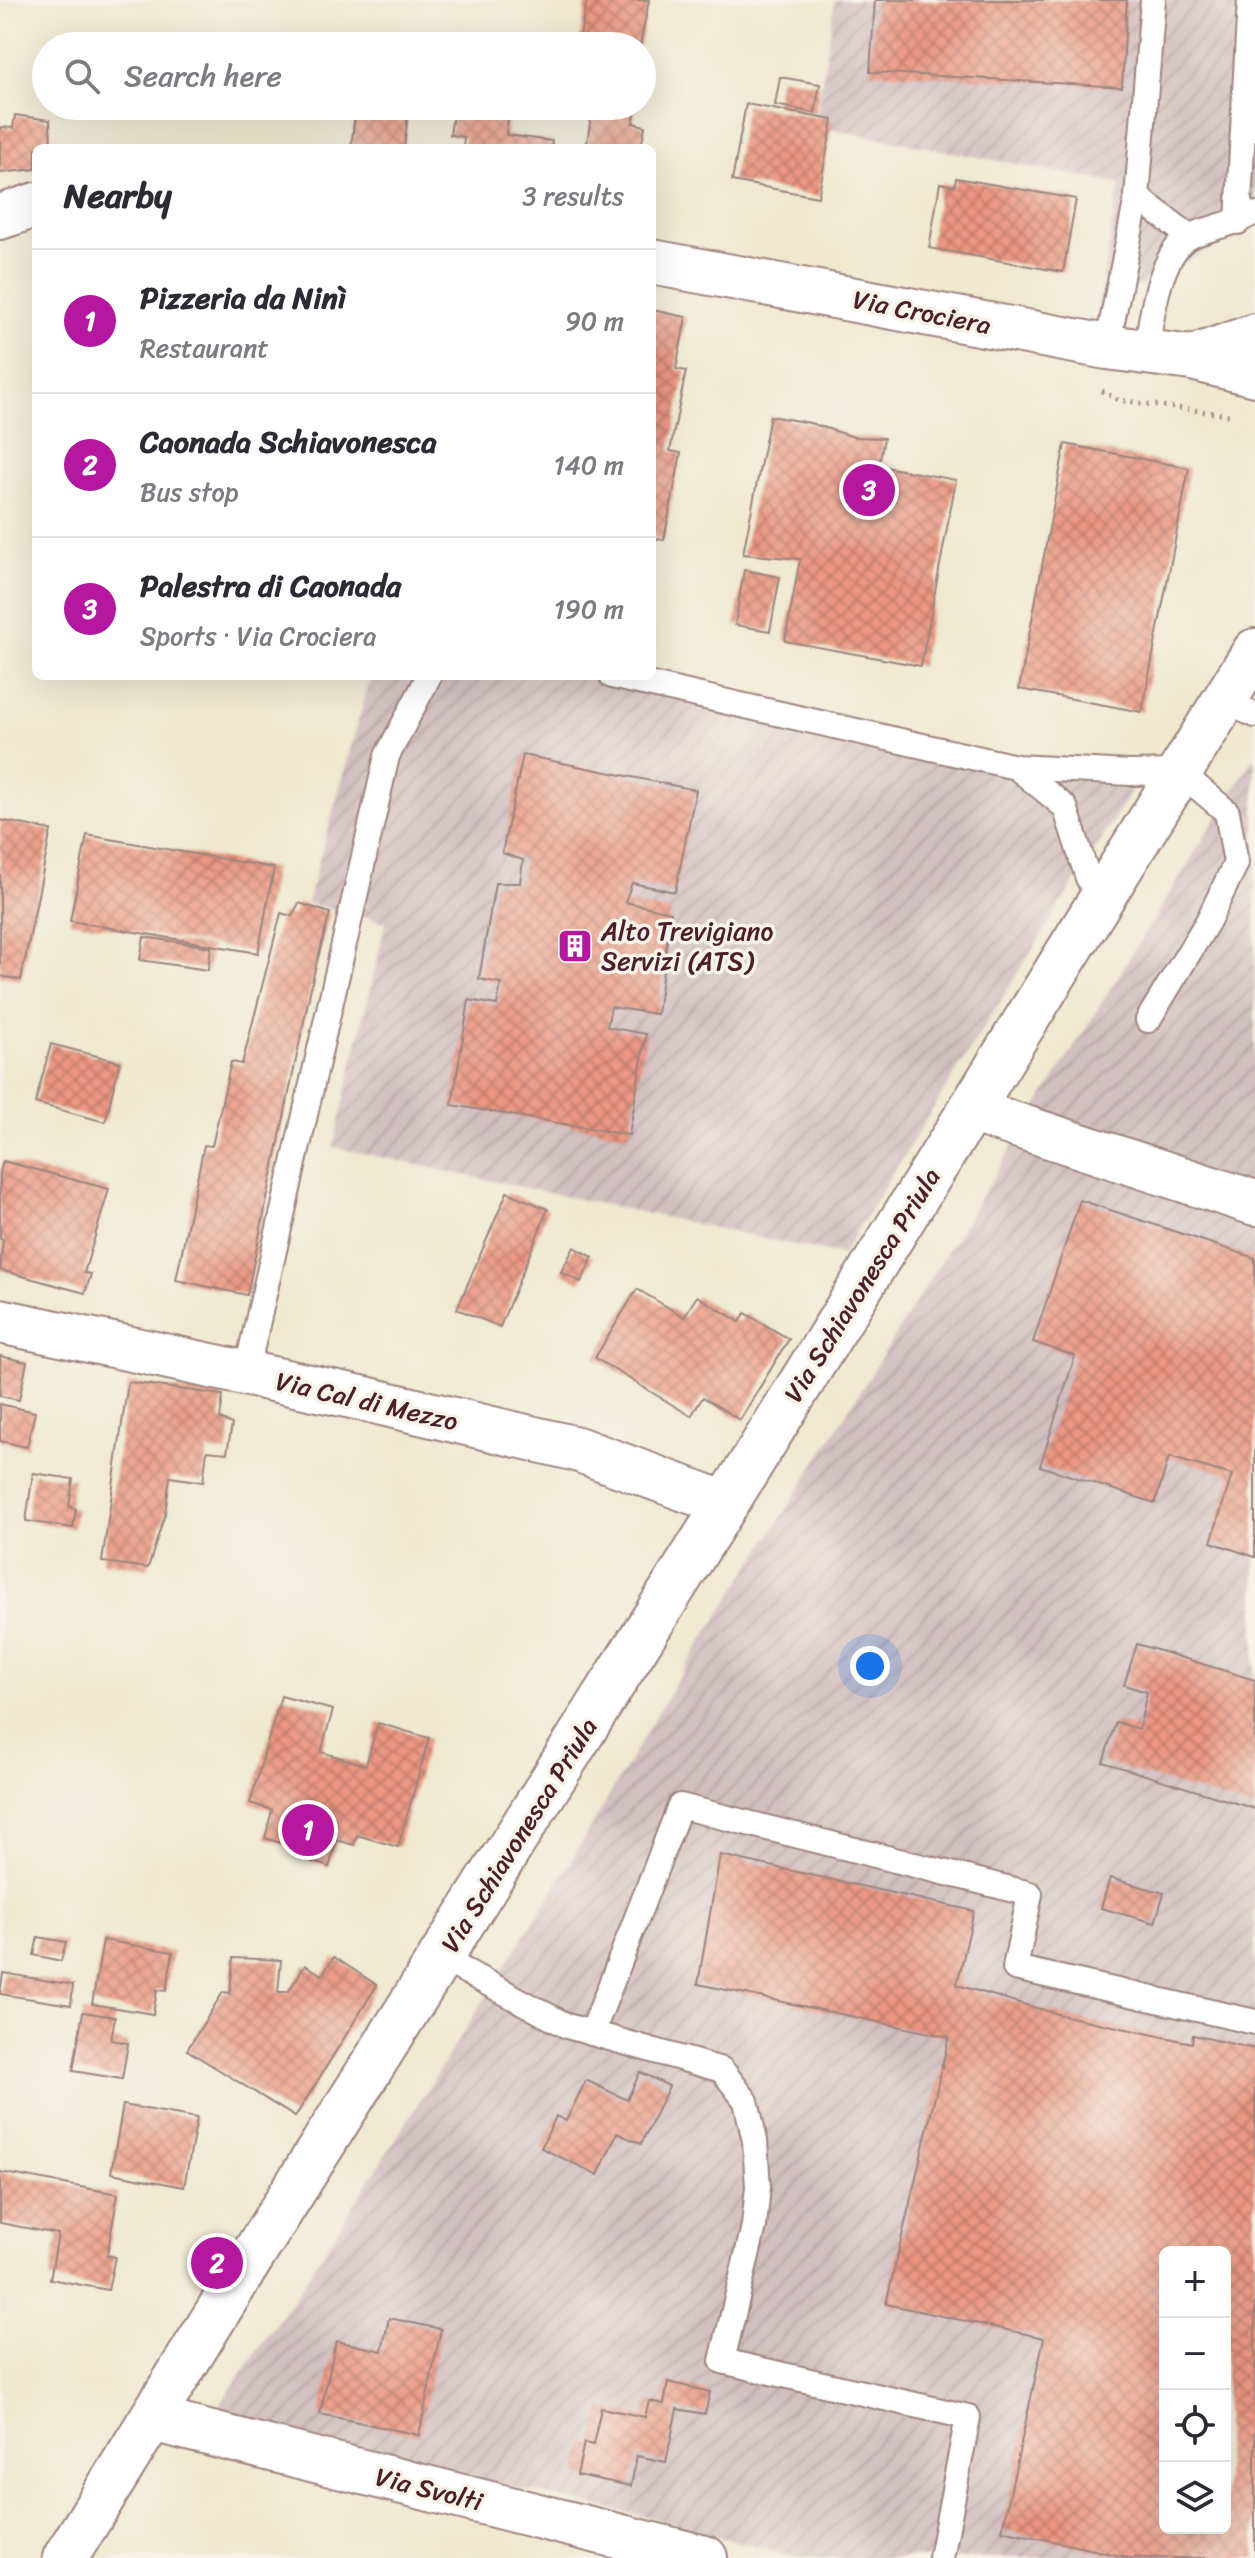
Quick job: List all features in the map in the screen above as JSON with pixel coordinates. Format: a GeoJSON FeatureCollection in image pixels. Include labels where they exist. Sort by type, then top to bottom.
{"type":"FeatureCollection","features":[{"type":"Feature","properties":{"kind":"street"},"geometry":{"type":"LineString","coordinates":[[0,217],[32,206]]}},
{"type":"Feature","properties":{"kind":"street","name":"Via Crociera"},"geometry":{"type":"LineString","coordinates":[[656,263],[1126,350],[1192,358],[1255,374]]}},
{"type":"Feature","properties":{"kind":"street","name":"Via Crociera"},"geometry":{"type":"LineString","coordinates":[[1192,358],[1255,336]]}},
{"type":"Feature","properties":{"kind":"street","name":"Via Schiavonesca Priula"},"geometry":{"type":"LineString","coordinates":[[65,2558],[726,1504],[1180,772],[1239,708],[1255,651]]}},
{"type":"Feature","properties":{"kind":"street"},"geometry":{"type":"LineString","coordinates":[[970,1110],[1255,1203]]}},
{"type":"Feature","properties":{"kind":"street","name":"Via Cal di Mezzo"},"geometry":{"type":"LineString","coordinates":[[0,1321],[246,1373],[577,1449],[726,1504]]}},
{"type":"Feature","properties":{"kind":"street","name":"Via Svolti"},"geometry":{"type":"LineString","coordinates":[[152,2419],[705,2558]]}},
{"type":"Feature","properties":{"kind":"lane"},"geometry":{"type":"LineString","coordinates":[[1126,350],[1153,0]]}},
{"type":"Feature","properties":{"kind":"lane"},"geometry":{"type":"LineString","coordinates":[[1126,350],[1153,313],[1168,258],[1189,236],[1246,217],[1250,0]]}},
{"type":"Feature","properties":{"kind":"lane"},"geometry":{"type":"LineString","coordinates":[[1137,197],[1189,236]]}},
{"type":"Feature","properties":{"kind":"lane"},"geometry":{"type":"LineString","coordinates":[[246,1373],[387,756],[427,680]]}},
{"type":"Feature","properties":{"kind":"lane"},"geometry":{"type":"LineString","coordinates":[[630,680],[1016,767],[1130,773],[1180,772],[1227,812],[1236,863],[1208,921],[1148,1020]]}},
{"type":"Feature","properties":{"kind":"lane"},"geometry":{"type":"LineString","coordinates":[[1016,767],[1065,807],[1088,878],[1100,901]]}},
{"type":"Feature","properties":{"kind":"lane"},"geometry":{"type":"LineString","coordinates":[[592,2033],[680,1806],[1030,1894],[1015,1968],[1255,2022]]}},
{"type":"Feature","properties":{"kind":"lane"},"geometry":{"type":"LineString","coordinates":[[441,1958],[567,2026],[722,2070],[746,2101],[755,2141],[758,2187],[754,2226],[722,2361],[968,2417],[941,2558]]}},
{"type":"Feature","properties":{"kind":"path"},"geometry":{"type":"LineString","coordinates":[[1118,400],[1240,416]]}},
{"type":"Feature","properties":{"kind":"shaded area"},"geometry":{"type":"Polygon","coordinates":[[[835,0],[1255,0],[1255,225],[1097,309],[1120,184],[815,126],[835,0]]]}},
{"type":"Feature","properties":{"kind":"shaded area"},"geometry":{"type":"Polygon","coordinates":[[[656,671],[1131,791],[842,1255],[333,1147],[386,922],[307,903],[370,680],[656,680],[656,671]]]}},
{"type":"Feature","properties":{"kind":"shaded area"},"geometry":{"type":"Polygon","coordinates":[[[1255,756],[1255,2558],[797,2558],[656,2519],[210,2419],[303,2285],[558,1883],[676,1682],[781,1519],[1255,756]]]}},
{"type":"Feature","properties":{"kind":"building"},"geometry":{"type":"Polygon","coordinates":[[[587,0],[649,0],[643,32],[581,32],[587,0]]]}},
{"type":"Feature","properties":{"kind":"building"},"geometry":{"type":"Polygon","coordinates":[[[875,0],[1127,0],[1122,87],[870,72],[875,0]]]}},
{"type":"Feature","properties":{"kind":"building"},"geometry":{"type":"Polygon","coordinates":[[[780,77],[820,84],[815,113],[775,105],[780,77]]]}},
{"type":"Feature","properties":{"kind":"building"},"geometry":{"type":"Polygon","coordinates":[[[746,104],[833,120],[818,197],[732,181],[746,104]]]}},
{"type":"Feature","properties":{"kind":"building"},"geometry":{"type":"Polygon","coordinates":[[[15,115],[32,117],[32,120],[50,120],[51,144],[32,144],[32,169],[0,173],[0,127],[13,128],[15,115]]]}},
{"type":"Feature","properties":{"kind":"building"},"geometry":{"type":"Polygon","coordinates":[[[354,120],[407,120],[404,144],[351,144],[354,120]]]}},
{"type":"Feature","properties":{"kind":"building"},"geometry":{"type":"Polygon","coordinates":[[[452,120],[508,120],[506,135],[552,141],[552,144],[463,144],[464,137],[450,135],[452,120]]]}},
{"type":"Feature","properties":{"kind":"building"},"geometry":{"type":"Polygon","coordinates":[[[591,120],[634,120],[633,123],[645,126],[642,144],[587,144],[591,120]]]}},
{"type":"Feature","properties":{"kind":"building"},"geometry":{"type":"Polygon","coordinates":[[[956,178],[1076,199],[1063,272],[929,248],[940,183],[955,186],[956,178]]]}},
{"type":"Feature","properties":{"kind":"building"},"geometry":{"type":"Polygon","coordinates":[[[656,311],[686,317],[676,369],[686,371],[670,451],[681,453],[664,540],[656,539],[656,311]]]}},
{"type":"Feature","properties":{"kind":"building"},"geometry":{"type":"Polygon","coordinates":[[[770,416],[810,423],[854,437],[884,438],[879,466],[956,480],[921,666],[785,641],[800,559],[743,554],[770,416]]]}},
{"type":"Feature","properties":{"kind":"building"},"geometry":{"type":"Polygon","coordinates":[[[1065,444],[1189,468],[1142,712],[1019,689],[1065,444]]]}},
{"type":"Feature","properties":{"kind":"building"},"geometry":{"type":"Polygon","coordinates":[[[744,570],[780,577],[770,631],[735,625],[744,570]]]}},
{"type":"Feature","properties":{"kind":"building","name":"Alto Trevigiano Servizi (ATS)"},"geometry":{"type":"Polygon","coordinates":[[[523,755],[696,790],[675,892],[632,883],[625,902],[671,912],[657,1014],[611,1007],[607,1027],[646,1034],[629,1135],[452,1105],[469,1000],[497,1005],[501,983],[479,979],[495,883],[520,883],[523,860],[502,853],[523,755]]]}},
{"type":"Feature","properties":{"kind":"building"},"geometry":{"type":"Polygon","coordinates":[[[0,820],[51,830],[21,980],[0,976],[0,820]]]}},
{"type":"Feature","properties":{"kind":"building"},"geometry":{"type":"Polygon","coordinates":[[[87,835],[274,868],[258,953],[70,921],[87,835]]]}},
{"type":"Feature","properties":{"kind":"building"},"geometry":{"type":"Polygon","coordinates":[[[299,903],[330,913],[314,973],[247,1295],[176,1280],[204,1145],[212,1146],[231,1062],[242,1064],[281,913],[292,916],[299,903]]]}},
{"type":"Feature","properties":{"kind":"building"},"geometry":{"type":"Polygon","coordinates":[[[144,937],[211,947],[208,970],[140,960],[144,937]]]}},
{"type":"Feature","properties":{"kind":"building"},"geometry":{"type":"Polygon","coordinates":[[[51,1044],[120,1062],[105,1122],[35,1103],[51,1044]]]}},
{"type":"Feature","properties":{"kind":"building"},"geometry":{"type":"Polygon","coordinates":[[[3,1161],[109,1189],[84,1273],[91,1274],[85,1293],[0,1270],[3,1240],[0,1239],[0,1173],[3,1161]]]}},
{"type":"Feature","properties":{"kind":"building"},"geometry":{"type":"Polygon","coordinates":[[[507,1192],[548,1209],[500,1327],[457,1309],[507,1192]]]}},
{"type":"Feature","properties":{"kind":"building"},"geometry":{"type":"Polygon","coordinates":[[[1080,1200],[1255,1258],[1255,1557],[1211,1542],[1232,1475],[1169,1457],[1155,1503],[1040,1466],[1075,1356],[1033,1342],[1080,1200]]]}},
{"type":"Feature","properties":{"kind":"building"},"geometry":{"type":"Polygon","coordinates":[[[574,1247],[593,1257],[581,1282],[561,1272],[574,1247]]]}},
{"type":"Feature","properties":{"kind":"building"},"geometry":{"type":"Polygon","coordinates":[[[637,1289],[684,1317],[697,1296],[740,1322],[745,1313],[789,1339],[740,1420],[703,1397],[691,1416],[595,1358],[637,1289]]]}},
{"type":"Feature","properties":{"kind":"building"},"geometry":{"type":"Polygon","coordinates":[[[0,1356],[27,1362],[19,1400],[0,1396],[0,1356]]]}},
{"type":"Feature","properties":{"kind":"building"},"geometry":{"type":"Polygon","coordinates":[[[128,1382],[223,1395],[220,1419],[232,1424],[227,1453],[207,1451],[203,1482],[170,1477],[165,1514],[148,1568],[102,1562],[128,1382]]]}},
{"type":"Feature","properties":{"kind":"building"},"geometry":{"type":"Polygon","coordinates":[[[0,1404],[35,1412],[27,1447],[0,1441],[0,1404]]]}},
{"type":"Feature","properties":{"kind":"building"},"geometry":{"type":"Polygon","coordinates":[[[33,1473],[73,1479],[69,1507],[76,1509],[73,1528],[26,1521],[33,1473]]]}},
{"type":"Feature","properties":{"kind":"building"},"geometry":{"type":"Polygon","coordinates":[[[1137,1644],[1255,1680],[1255,1809],[1103,1762],[1116,1722],[1139,1729],[1147,1692],[1124,1685],[1137,1644]]]}},
{"type":"Feature","properties":{"kind":"building"},"geometry":{"type":"Polygon","coordinates":[[[281,1696],[333,1710],[321,1752],[366,1765],[378,1723],[429,1738],[398,1847],[357,1835],[354,1845],[337,1840],[329,1867],[297,1857],[300,1849],[265,1838],[272,1810],[250,1803],[281,1696]]]}},
{"type":"Feature","properties":{"kind":"building"},"geometry":{"type":"Polygon","coordinates":[[[720,1855],[974,1911],[957,1985],[1061,2015],[1192,2043],[1193,2035],[1255,2049],[1255,2558],[1130,2558],[1002,2530],[1044,2338],[886,2304],[949,2037],[698,1984],[720,1855]]]}},
{"type":"Feature","properties":{"kind":"building"},"geometry":{"type":"Polygon","coordinates":[[[1110,1878],[1164,1893],[1155,1923],[1101,1908],[1110,1878]]]}},
{"type":"Feature","properties":{"kind":"building"},"geometry":{"type":"Polygon","coordinates":[[[38,1937],[66,1942],[61,1961],[34,1955],[38,1937]]]}},
{"type":"Feature","properties":{"kind":"building"},"geometry":{"type":"Polygon","coordinates":[[[103,1940],[173,1952],[166,1991],[157,1990],[153,2014],[92,2004],[103,1940]]]}},
{"type":"Feature","properties":{"kind":"building"},"geometry":{"type":"Polygon","coordinates":[[[334,1957],[377,1985],[295,2117],[187,2050],[223,1992],[230,1993],[233,1958],[281,1960],[278,1992],[288,1992],[305,1965],[322,1975],[334,1957]]]}},
{"type":"Feature","properties":{"kind":"building"},"geometry":{"type":"Polygon","coordinates":[[[3,1973],[73,1985],[71,2005],[0,1994],[3,1973]]]}},
{"type":"Feature","properties":{"kind":"building"},"geometry":{"type":"Polygon","coordinates":[[[83,2012],[115,2017],[111,2040],[128,2043],[122,2079],[73,2071],[83,2012]]]}},
{"type":"Feature","properties":{"kind":"building"},"geometry":{"type":"Polygon","coordinates":[[[640,2072],[669,2086],[641,2144],[617,2133],[598,2175],[541,2148],[556,2116],[566,2121],[586,2080],[627,2100],[640,2072]]]}},
{"type":"Feature","properties":{"kind":"building"},"geometry":{"type":"Polygon","coordinates":[[[123,2105],[197,2118],[184,2187],[111,2173],[123,2105]]]}},
{"type":"Feature","properties":{"kind":"building"},"geometry":{"type":"Polygon","coordinates":[[[0,2172],[118,2194],[107,2255],[115,2257],[108,2290],[50,2279],[58,2234],[0,2223],[0,2172]]]}},
{"type":"Feature","properties":{"kind":"building"},"geometry":{"type":"Polygon","coordinates":[[[389,2318],[441,2329],[419,2435],[320,2414],[336,2341],[382,2351],[389,2318]]]}},
{"type":"Feature","properties":{"kind":"building"},"geometry":{"type":"Polygon","coordinates":[[[668,2382],[710,2392],[705,2414],[677,2409],[666,2462],[637,2456],[631,2486],[577,2475],[584,2443],[593,2445],[601,2408],[645,2417],[649,2401],[664,2404],[668,2382]]]}},
{"type":"Feature","properties":{"kind":"place","name":"Palestra di Caonada"},"geometry":{"type":"Point","coordinates":[869,490]}},
{"type":"Feature","properties":{"kind":"place","name":"Alto Trevigiano Servizi (ATS)"},"geometry":{"type":"Point","coordinates":[575,946]}},
{"type":"Feature","properties":{"kind":"place","name":"Pizzeria da Ninì"},"geometry":{"type":"Point","coordinates":[308,1830]}},
{"type":"Feature","properties":{"kind":"place","name":"Caonada Schiavonesca"},"geometry":{"type":"Point","coordinates":[217,2263]}}]}
